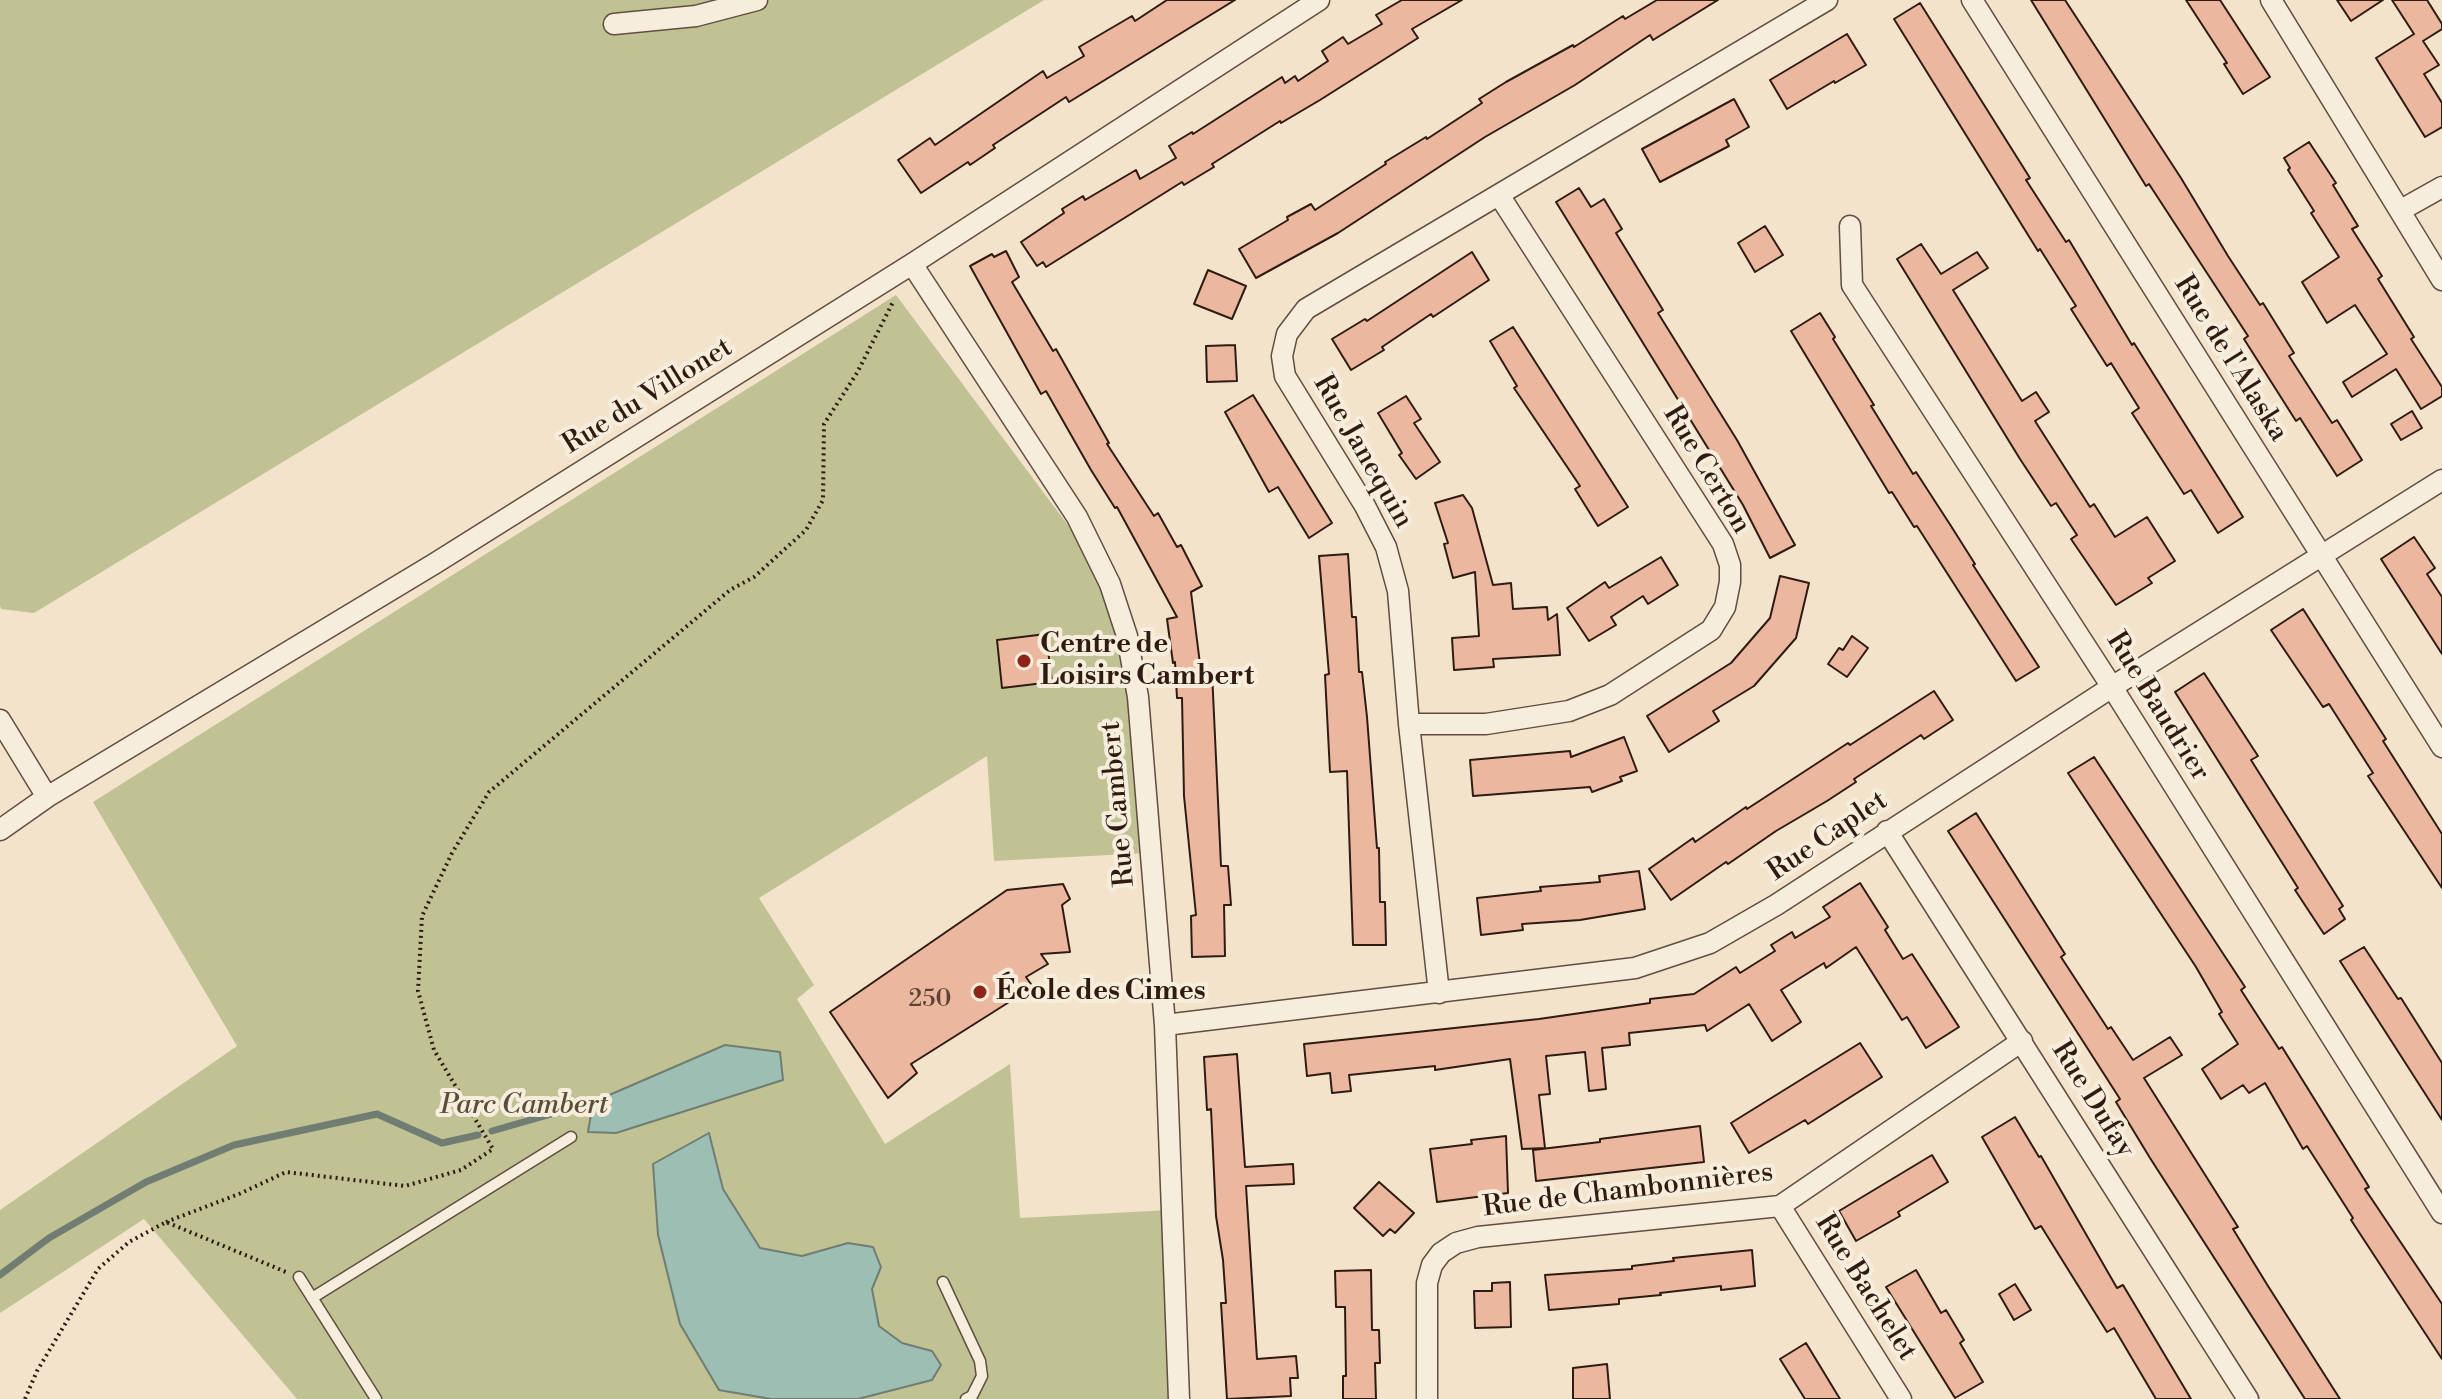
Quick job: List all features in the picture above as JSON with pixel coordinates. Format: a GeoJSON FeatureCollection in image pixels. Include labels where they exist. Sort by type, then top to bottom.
{"type":"FeatureCollection","features":[{"type":"Feature","properties":{"kind":"street"},"geometry":{"type":"LineString","coordinates":[[614,24],[696,16],[757,0]]}},
{"type":"Feature","properties":{"kind":"street","name":"Rue du Villonet"},"geometry":{"type":"LineString","coordinates":[[0,830],[47,797],[434,564],[912,264],[1319,0]]}},
{"type":"Feature","properties":{"kind":"street","name":"Rue Janequin"},"geometry":{"type":"LineString","coordinates":[[1439,993],[1409,724],[1398,591],[1386,547],[1365,506],[1285,376],[1282,356],[1287,334],[1306,309],[1827,0]]}},
{"type":"Feature","properties":{"kind":"street","name":"Rue de l'Alaska"},"geometry":{"type":"LineString","coordinates":[[1972,0],[2442,747]]}},
{"type":"Feature","properties":{"kind":"street"},"geometry":{"type":"LineString","coordinates":[[2271,0],[2442,280]]}},
{"type":"Feature","properties":{"kind":"street"},"geometry":{"type":"LineString","coordinates":[[2401,210],[2442,187]]}},
{"type":"Feature","properties":{"kind":"street","name":"Rue Certon"},"geometry":{"type":"LineString","coordinates":[[1409,724],[1486,724],[1569,711],[1610,695],[1711,630],[1725,607],[1730,582],[1730,565],[1723,544],[1499,195]]}},
{"type":"Feature","properties":{"kind":"street","name":"Rue Baudrier"},"geometry":{"type":"LineString","coordinates":[[1850,226],[1852,285],[2112,687],[2442,1213]]}},
{"type":"Feature","properties":{"kind":"street","name":"Rue Cambert"},"geometry":{"type":"LineString","coordinates":[[912,264],[1077,517],[1110,584],[1127,636],[1138,697],[1165,1025],[1179,1399]]}},
{"type":"Feature","properties":{"kind":"street","name":"Rue Caplet"},"geometry":{"type":"LineString","coordinates":[[1165,1025],[1635,968],[1710,943],[1776,905],[2112,687],[2442,480]]}},
{"type":"Feature","properties":{"kind":"street"},"geometry":{"type":"LineString","coordinates":[[0,720],[47,797]]}},
{"type":"Feature","properties":{"kind":"street","name":"Rue Dufay"},"geometry":{"type":"LineString","coordinates":[[1887,831],[2248,1399]]}},
{"type":"Feature","properties":{"kind":"street","name":"Rue de Chambonnières"},"geometry":{"type":"LineString","coordinates":[[1427,1399],[1427,1283],[1432,1265],[1441,1253],[1456,1243],[1478,1237],[1780,1206],[2022,1041]]}},
{"type":"Feature","properties":{"kind":"street","name":"Rue Bachelet"},"geometry":{"type":"LineString","coordinates":[[1780,1206],[1901,1399]]}},
{"type":"Feature","properties":{"kind":"lane"},"geometry":{"type":"LineString","coordinates":[[312,1298],[571,1137]]}},
{"type":"Feature","properties":{"kind":"lane"},"geometry":{"type":"LineString","coordinates":[[299,1277],[376,1399]]}},
{"type":"Feature","properties":{"kind":"lane"},"geometry":{"type":"LineString","coordinates":[[943,1282],[980,1361],[982,1376],[972,1396],[966,1399]]}},
{"type":"Feature","properties":{"kind":"path"},"geometry":{"type":"LineString","coordinates":[[25,1399],[37,1371],[98,1269],[129,1242],[166,1222],[286,1172],[405,1186],[461,1170],[493,1149],[434,1050],[418,991],[422,916],[452,853],[489,792],[730,590],[754,577],[806,530],[823,500],[824,424],[857,373],[912,264]]}},
{"type":"Feature","properties":{"kind":"path"},"geometry":{"type":"LineString","coordinates":[[166,1222],[299,1277]]}},
{"type":"Feature","properties":{"kind":"green space"},"geometry":{"type":"Polygon","coordinates":[[[0,0],[1044,0],[34,613],[1,609],[0,605],[0,0]]]}},
{"type":"Feature","properties":{"kind":"green space","name":"Parc Cambert"},"geometry":{"type":"Polygon","coordinates":[[[896,295],[1088,552],[1120,625],[1147,853],[994,861],[987,756],[759,898],[814,985],[797,999],[885,1144],[1010,1064],[1020,1218],[1169,1210],[1179,1399],[297,1399],[144,1219],[0,1313],[0,1210],[237,1046],[93,802],[896,295]]]}},
{"type":"Feature","properties":{"kind":"water"},"geometry":{"type":"Polygon","coordinates":[[[725,1045],[780,1052],[783,1080],[616,1133],[588,1132],[593,1102],[725,1045]]]}},
{"type":"Feature","properties":{"kind":"water"},"geometry":{"type":"Polygon","coordinates":[[[709,1133],[723,1189],[760,1248],[802,1256],[848,1243],[873,1247],[881,1267],[872,1289],[879,1326],[902,1343],[932,1351],[941,1365],[932,1380],[858,1399],[771,1399],[719,1390],[680,1324],[658,1235],[653,1164],[709,1133]]]}},
{"type":"Feature","properties":{"kind":"building"},"geometry":{"type":"Polygon","coordinates":[[[1167,0],[1235,0],[1069,102],[1066,97],[993,145],[995,148],[970,165],[968,162],[921,193],[898,160],[930,138],[935,145],[1043,71],[1047,78],[1084,56],[1079,47],[1132,16],[1135,21],[1167,0]]]}},
{"type":"Feature","properties":{"kind":"building"},"geometry":{"type":"Polygon","coordinates":[[[1402,0],[1462,0],[1412,29],[1418,38],[1212,164],[1214,167],[1184,185],[1182,182],[1046,267],[1043,262],[1037,266],[1021,242],[1064,213],[1062,209],[1083,196],[1085,200],[1136,170],[1140,179],[1176,158],[1169,146],[1282,77],[1285,83],[1295,76],[1298,81],[1328,61],[1322,51],[1343,37],[1348,44],[1382,24],[1376,15],[1402,0]]]}},
{"type":"Feature","properties":{"kind":"building"},"geometry":{"type":"Polygon","coordinates":[[[1657,0],[1718,0],[1653,40],[1650,35],[1338,233],[1256,278],[1239,249],[1311,204],[1315,210],[1385,162],[1482,103],[1479,99],[1506,82],[1657,0]]]}},
{"type":"Feature","properties":{"kind":"building"},"geometry":{"type":"Polygon","coordinates":[[[2031,0],[2065,0],[2260,305],[2263,303],[2294,353],[2289,356],[2332,423],[2337,420],[2362,460],[2337,476],[2300,418],[2296,421],[2244,339],[2248,336],[2149,184],[2146,186],[2031,0]]]}},
{"type":"Feature","properties":{"kind":"building"},"geometry":{"type":"Polygon","coordinates":[[[2186,0],[2220,0],[2270,77],[2243,94],[2186,0]]]}},
{"type":"Feature","properties":{"kind":"building"},"geometry":{"type":"Polygon","coordinates":[[[2337,0],[2383,0],[2351,21],[2337,0]]]}},
{"type":"Feature","properties":{"kind":"building"},"geometry":{"type":"Polygon","coordinates":[[[2392,0],[2427,0],[2442,24],[2442,29],[2423,41],[2439,65],[2424,74],[2442,103],[2442,127],[2425,137],[2376,58],[2414,34],[2392,0]]]}},
{"type":"Feature","properties":{"kind":"building"},"geometry":{"type":"Polygon","coordinates":[[[1920,3],[2030,178],[2026,180],[2066,242],[2069,240],[2132,345],[2134,343],[2243,517],[2218,533],[2191,490],[2184,494],[2132,413],[2139,408],[2111,363],[2107,366],[2071,309],[2076,306],[2040,249],[2038,251],[1894,19],[1920,3]]]}},
{"type":"Feature","properties":{"kind":"building"},"geometry":{"type":"Polygon","coordinates":[[[1847,34],[1866,65],[1787,109],[1770,80],[1847,34]]]}},
{"type":"Feature","properties":{"kind":"building"},"geometry":{"type":"Polygon","coordinates":[[[1734,99],[1749,127],[1726,140],[1729,146],[1660,182],[1642,149],[1734,99]]]}},
{"type":"Feature","properties":{"kind":"building"},"geometry":{"type":"Polygon","coordinates":[[[2309,142],[2336,183],[2333,185],[2358,226],[2352,229],[2382,276],[2378,279],[2442,387],[2442,396],[2421,409],[2396,369],[2352,397],[2343,382],[2387,354],[2355,305],[2327,323],[2302,282],[2339,257],[2311,213],[2314,211],[2288,170],[2290,168],[2284,158],[2309,142]]]}},
{"type":"Feature","properties":{"kind":"building"},"geometry":{"type":"Polygon","coordinates":[[[1579,188],[1591,207],[1604,199],[1622,229],[1616,233],[1663,310],[1658,313],[1737,440],[1795,545],[1770,558],[1743,505],[1556,202],[1579,188]]]}},
{"type":"Feature","properties":{"kind":"building"},"geometry":{"type":"Polygon","coordinates":[[[1765,226],[1783,255],[1755,272],[1738,243],[1765,226]]]}},
{"type":"Feature","properties":{"kind":"building"},"geometry":{"type":"Polygon","coordinates":[[[1921,244],[1941,274],[1977,252],[1988,268],[1953,290],[2022,401],[2036,392],[2049,412],[2035,421],[2090,507],[2094,504],[2115,537],[2147,517],[2175,561],[2148,578],[2152,583],[2116,605],[2071,539],[2077,535],[2056,503],[2051,506],[2020,459],[1897,259],[1921,244]]]}},
{"type":"Feature","properties":{"kind":"building"},"geometry":{"type":"Polygon","coordinates":[[[1006,251],[1019,277],[1012,282],[1053,351],[1056,349],[1107,444],[1154,516],[1158,513],[1177,547],[1181,545],[1202,586],[1191,592],[1201,672],[1212,672],[1221,866],[1228,866],[1231,905],[1224,905],[1225,956],[1192,957],[1191,916],[1196,915],[1184,796],[1182,698],[1177,698],[1175,662],[1167,619],[1177,617],[1117,507],[1091,470],[1046,391],[1041,394],[970,266],[992,254],[994,257],[1006,251]]]}},
{"type":"Feature","properties":{"kind":"building"},"geometry":{"type":"Polygon","coordinates":[[[1472,252],[1489,280],[1433,317],[1431,314],[1382,347],[1384,350],[1351,370],[1332,339],[1365,319],[1367,321],[1472,252]]]}},
{"type":"Feature","properties":{"kind":"building"},"geometry":{"type":"Polygon","coordinates":[[[1208,270],[1246,286],[1232,319],[1194,304],[1208,270]]]}},
{"type":"Feature","properties":{"kind":"building"},"geometry":{"type":"Polygon","coordinates":[[[1820,313],[1913,474],[1916,472],[2039,667],[2016,681],[1917,526],[1914,527],[1892,492],[1889,493],[1791,331],[1820,313]]]}},
{"type":"Feature","properties":{"kind":"building"},"geometry":{"type":"Polygon","coordinates":[[[1513,327],[1628,507],[1598,526],[1575,489],[1580,486],[1514,388],[1517,386],[1490,341],[1513,327]]]}},
{"type":"Feature","properties":{"kind":"building"},"geometry":{"type":"Polygon","coordinates":[[[1235,345],[1237,381],[1207,382],[1206,346],[1235,345]]]}},
{"type":"Feature","properties":{"kind":"building"},"geometry":{"type":"Polygon","coordinates":[[[1253,395],[1332,523],[1309,538],[1278,487],[1269,492],[1225,412],[1253,395]]]}},
{"type":"Feature","properties":{"kind":"building"},"geometry":{"type":"Polygon","coordinates":[[[1406,396],[1421,419],[1414,423],[1440,462],[1416,479],[1399,455],[1402,453],[1378,413],[1406,396]]]}},
{"type":"Feature","properties":{"kind":"building"},"geometry":{"type":"Polygon","coordinates":[[[2412,411],[2422,428],[2401,440],[2391,424],[2412,411]]]}},
{"type":"Feature","properties":{"kind":"building"},"geometry":{"type":"Polygon","coordinates":[[[1463,495],[1472,508],[1493,585],[1511,583],[1513,609],[1547,607],[1548,620],[1557,614],[1560,655],[1493,659],[1494,667],[1454,670],[1452,638],[1479,636],[1475,572],[1453,578],[1444,544],[1448,543],[1435,503],[1463,495]]]}},
{"type":"Feature","properties":{"kind":"building"},"geometry":{"type":"Polygon","coordinates":[[[2414,537],[2435,568],[2427,574],[2442,597],[2442,654],[2381,559],[2414,537]]]}},
{"type":"Feature","properties":{"kind":"building"},"geometry":{"type":"Polygon","coordinates":[[[1348,554],[1352,617],[1356,617],[1359,672],[1362,672],[1367,717],[1379,848],[1380,902],[1385,902],[1386,945],[1353,945],[1347,771],[1330,772],[1325,675],[1329,674],[1319,556],[1348,554]]]}},
{"type":"Feature","properties":{"kind":"building"},"geometry":{"type":"Polygon","coordinates":[[[1661,557],[1678,585],[1648,604],[1643,596],[1611,617],[1616,625],[1589,641],[1567,608],[1605,582],[1609,588],[1661,557]]]}},
{"type":"Feature","properties":{"kind":"building"},"geometry":{"type":"Polygon","coordinates":[[[1780,576],[1809,583],[1796,638],[1754,686],[1713,711],[1719,721],[1669,752],[1647,716],[1731,663],[1770,618],[1780,576]]]}},
{"type":"Feature","properties":{"kind":"building"},"geometry":{"type":"Polygon","coordinates":[[[2303,609],[2442,834],[2442,888],[2368,776],[2373,773],[2329,704],[2323,707],[2271,630],[2303,609]]]}},
{"type":"Feature","properties":{"kind":"building","name":"Centre de Loisirs Cambert"},"geometry":{"type":"Polygon","coordinates":[[[1046,634],[1052,682],[1002,688],[997,640],[1046,634]]]}},
{"type":"Feature","properties":{"kind":"building"},"geometry":{"type":"Polygon","coordinates":[[[1852,636],[1868,648],[1847,677],[1828,664],[1852,636]]]}},
{"type":"Feature","properties":{"kind":"building"},"geometry":{"type":"Polygon","coordinates":[[[2204,673],[2258,756],[2251,760],[2343,906],[2339,909],[2345,919],[2324,934],[2175,692],[2204,673]]]}},
{"type":"Feature","properties":{"kind":"building"},"geometry":{"type":"Polygon","coordinates":[[[1934,691],[1953,720],[1924,739],[1921,735],[1854,779],[1856,782],[1728,864],[1726,862],[1671,900],[1649,869],[1693,838],[1695,842],[1934,691]]]}},
{"type":"Feature","properties":{"kind":"building"},"geometry":{"type":"Polygon","coordinates":[[[1624,737],[1637,771],[1620,777],[1622,781],[1592,792],[1590,787],[1473,796],[1470,760],[1570,751],[1571,757],[1624,737]]]}},
{"type":"Feature","properties":{"kind":"building"},"geometry":{"type":"Polygon","coordinates":[[[2094,757],[2245,987],[2241,990],[2279,1049],[2282,1047],[2369,1187],[2365,1189],[2442,1304],[2442,1359],[2351,1220],[2353,1218],[2307,1146],[2303,1149],[2265,1083],[2249,1093],[2243,1085],[2221,1099],[2202,1069],[2238,1044],[2196,967],[2068,773],[2094,757]]]}},
{"type":"Feature","properties":{"kind":"building"},"geometry":{"type":"Polygon","coordinates":[[[1976,813],[2065,954],[2061,957],[2108,1029],[2111,1027],[2133,1060],[2170,1037],[2182,1055],[2144,1078],[2238,1227],[2233,1229],[2340,1399],[2305,1399],[2150,1158],[2116,1102],[2120,1099],[1948,831],[1976,813]]]}},
{"type":"Feature","properties":{"kind":"building"},"geometry":{"type":"Polygon","coordinates":[[[1639,871],[1645,909],[1580,920],[1522,924],[1523,930],[1481,935],[1477,898],[1541,891],[1540,887],[1600,882],[1599,876],[1639,871]]]}},
{"type":"Feature","properties":{"kind":"building"},"geometry":{"type":"Polygon","coordinates":[[[1860,883],[1888,927],[1885,930],[1903,959],[1912,954],[1959,1027],[1926,1048],[1907,1017],[1902,1020],[1856,947],[1826,968],[1824,963],[1781,990],[1801,1022],[1772,1041],[1749,1004],[1707,1031],[1705,1025],[1629,1033],[1630,1045],[1602,1048],[1606,1089],[1589,1091],[1585,1052],[1546,1056],[1550,1094],[1539,1095],[1545,1148],[1522,1149],[1510,1059],[1435,1070],[1435,1066],[1349,1075],[1351,1091],[1332,1093],[1330,1073],[1307,1076],[1304,1044],[1539,1019],[1694,994],[1736,967],[1740,973],[1775,951],[1771,945],[1792,932],[1795,938],[1830,917],[1823,907],[1860,883]]]}},
{"type":"Feature","properties":{"kind":"building","name":"École des Cimes"},"geometry":{"type":"Polygon","coordinates":[[[1063,884],[1070,899],[1062,905],[1070,952],[1041,954],[1048,964],[1026,977],[1033,987],[911,1064],[917,1073],[888,1098],[830,1012],[1007,890],[1063,884]]]}},
{"type":"Feature","properties":{"kind":"building"},"geometry":{"type":"Polygon","coordinates":[[[2364,947],[2442,1063],[2442,1120],[2340,961],[2364,947]]]}},
{"type":"Feature","properties":{"kind":"building"},"geometry":{"type":"Polygon","coordinates":[[[1860,1043],[1882,1077],[1808,1124],[1805,1120],[1749,1153],[1731,1123],[1860,1043]]]}},
{"type":"Feature","properties":{"kind":"building"},"geometry":{"type":"Polygon","coordinates":[[[1237,1054],[1245,1167],[1293,1164],[1294,1184],[1246,1186],[1257,1359],[1296,1356],[1298,1378],[1290,1378],[1291,1396],[1227,1399],[1221,1303],[1226,1303],[1204,1057],[1237,1054]]]}},
{"type":"Feature","properties":{"kind":"building"},"geometry":{"type":"Polygon","coordinates":[[[2015,1117],[2117,1288],[2123,1285],[2191,1399],[2156,1399],[2114,1328],[2107,1332],[2041,1226],[2035,1229],[1982,1137],[2015,1117]]]}},
{"type":"Feature","properties":{"kind":"building"},"geometry":{"type":"Polygon","coordinates":[[[1700,1126],[1704,1162],[1536,1181],[1533,1150],[1700,1126]]]}},
{"type":"Feature","properties":{"kind":"building"},"geometry":{"type":"Polygon","coordinates":[[[1506,1136],[1508,1193],[1437,1202],[1430,1149],[1506,1136]]]}},
{"type":"Feature","properties":{"kind":"building"},"geometry":{"type":"Polygon","coordinates":[[[1932,1155],[1948,1182],[1898,1212],[1900,1216],[1856,1241],[1839,1211],[1932,1155]]]}},
{"type":"Feature","properties":{"kind":"building"},"geometry":{"type":"Polygon","coordinates":[[[1379,1182],[1414,1213],[1395,1233],[1390,1229],[1383,1236],[1354,1208],[1379,1182]]]}},
{"type":"Feature","properties":{"kind":"building"},"geometry":{"type":"Polygon","coordinates":[[[1752,1250],[1755,1286],[1721,1290],[1721,1286],[1660,1293],[1619,1299],[1619,1304],[1549,1310],[1545,1275],[1632,1269],[1632,1266],[1674,1261],[1673,1258],[1752,1250]]]}},
{"type":"Feature","properties":{"kind":"building"},"geometry":{"type":"Polygon","coordinates":[[[1371,1270],[1372,1330],[1379,1330],[1380,1363],[1375,1363],[1376,1399],[1343,1399],[1343,1376],[1346,1376],[1345,1307],[1336,1307],[1335,1271],[1371,1270]]]}},
{"type":"Feature","properties":{"kind":"building"},"geometry":{"type":"Polygon","coordinates":[[[1916,1270],[1941,1313],[1946,1310],[1964,1340],[1960,1343],[1983,1382],[1955,1398],[1886,1287],[1916,1270]]]}},
{"type":"Feature","properties":{"kind":"building"},"geometry":{"type":"Polygon","coordinates":[[[1510,1282],[1511,1327],[1475,1328],[1474,1291],[1492,1291],[1492,1283],[1510,1282]]]}},
{"type":"Feature","properties":{"kind":"building"},"geometry":{"type":"Polygon","coordinates":[[[2015,1284],[2031,1310],[2014,1320],[1999,1294],[2015,1284]]]}},
{"type":"Feature","properties":{"kind":"building"},"geometry":{"type":"Polygon","coordinates":[[[1806,1343],[1840,1399],[1805,1399],[1780,1359],[1806,1343]]]}},
{"type":"Feature","properties":{"kind":"building"},"geometry":{"type":"Polygon","coordinates":[[[1607,1364],[1610,1399],[1573,1399],[1573,1368],[1607,1364]]]}},
{"type":"Feature","properties":{"kind":"waterway"},"geometry":{"type":"LineString","coordinates":[[492,1131],[593,1102]]}},
{"type":"Feature","properties":{"kind":"waterway"},"geometry":{"type":"LineString","coordinates":[[0,1275],[49,1238],[146,1182],[234,1145],[377,1114],[442,1143],[478,1135]]}},
{"type":"Feature","properties":{"kind":"place","name":"Centre de Loisirs Cambert"},"geometry":{"type":"Point","coordinates":[1024,661]}},
{"type":"Feature","properties":{"kind":"place","name":"École des Cimes"},"geometry":{"type":"Point","coordinates":[980,992]}}]}
